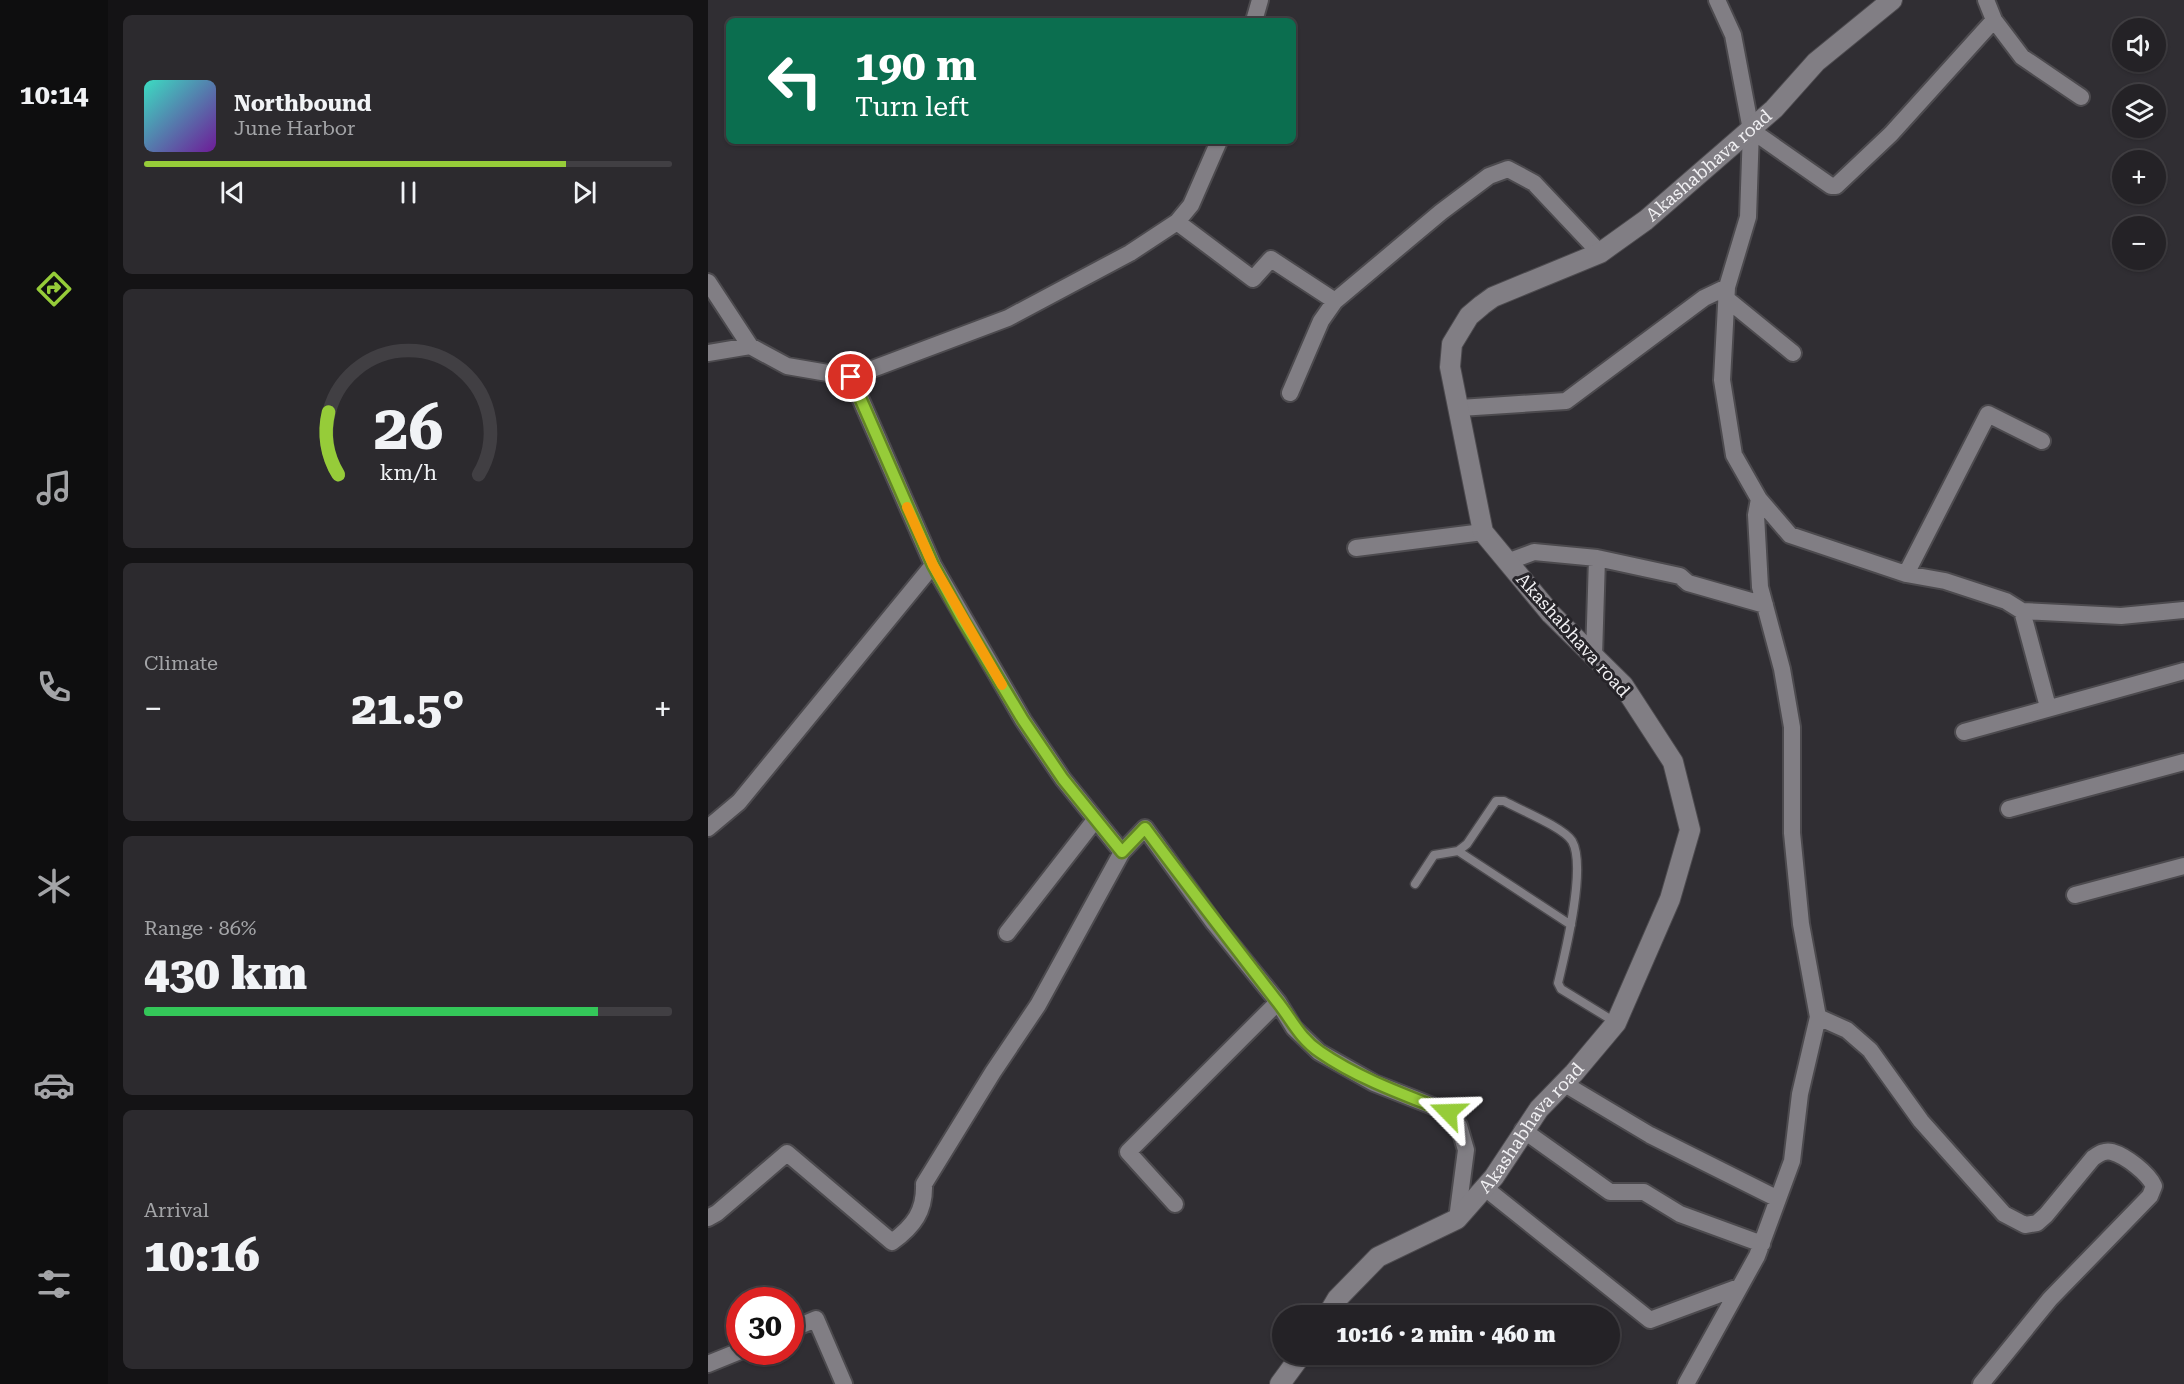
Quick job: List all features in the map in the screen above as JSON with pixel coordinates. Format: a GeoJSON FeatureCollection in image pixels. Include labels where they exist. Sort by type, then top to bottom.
{"type":"FeatureCollection","features":[{"type":"Feature","properties":{"kind":"street"},"geometry":{"type":"LineString","coordinates":[[1255,18],[1260,0]]}},
{"type":"Feature","properties":{"kind":"street"},"geometry":{"type":"LineString","coordinates":[[1717,0],[1733,35],[1751,130],[1748,217],[1727,293],[1722,381],[1734,455],[1759,500],[1790,535],[1906,574],[1946,581],[2006,601],[2022,611],[2121,615],[2184,610]]}},
{"type":"Feature","properties":{"kind":"street","name":"Akashabhava road"},"geometry":{"type":"LineString","coordinates":[[1333,1305],[1378,1257],[1457,1219],[1485,1188],[1523,1130],[1616,1023],[1670,899],[1690,830],[1673,762],[1623,685],[1551,614],[1483,532],[1450,357],[1452,344],[1469,316],[1493,297],[1600,253],[1646,220],[1751,130],[1815,62],[1892,0]]}},
{"type":"Feature","properties":{"kind":"street"},"geometry":{"type":"LineString","coordinates":[[1986,0],[1994,20],[2022,57],[2081,97]]}},
{"type":"Feature","properties":{"kind":"street"},"geometry":{"type":"LineString","coordinates":[[1751,130],[1831,186],[1836,186],[1891,134],[1994,20]]}},
{"type":"Feature","properties":{"kind":"street"},"geometry":{"type":"LineString","coordinates":[[708,282],[750,346],[786,366],[851,377],[1008,318],[1130,253],[1177,222],[1191,205],[1218,144]]}},
{"type":"Feature","properties":{"kind":"street"},"geometry":{"type":"LineString","coordinates":[[1290,393],[1321,321],[1335,301],[1441,212],[1489,176],[1508,169],[1534,183],[1600,253]]}},
{"type":"Feature","properties":{"kind":"street"},"geometry":{"type":"LineString","coordinates":[[1177,222],[1253,279],[1271,259],[1278,261],[1335,301]]}},
{"type":"Feature","properties":{"kind":"street"},"geometry":{"type":"LineString","coordinates":[[1727,293],[1793,353]]}},
{"type":"Feature","properties":{"kind":"street"},"geometry":{"type":"LineString","coordinates":[[1460,408],[1566,401],[1704,298],[1727,293]]}},
{"type":"Feature","properties":{"kind":"street"},"geometry":{"type":"LineString","coordinates":[[708,353],[750,346]]}},
{"type":"Feature","properties":{"kind":"street"},"geometry":{"type":"LineString","coordinates":[[851,377],[933,565],[1023,720],[1063,779],[1122,852]]}},
{"type":"Feature","properties":{"kind":"street"},"geometry":{"type":"LineString","coordinates":[[1906,574],[1988,414],[2042,441]]}},
{"type":"Feature","properties":{"kind":"street"},"geometry":{"type":"LineString","coordinates":[[1686,1384],[1762,1244],[1792,1161],[1800,1094],[1818,1017],[1802,924],[1792,833],[1792,727],[1782,669],[1760,587],[1756,515],[1759,500]]}},
{"type":"Feature","properties":{"kind":"street"},"geometry":{"type":"LineString","coordinates":[[1356,548],[1483,532]]}},
{"type":"Feature","properties":{"kind":"street"},"geometry":{"type":"LineString","coordinates":[[1507,562],[1534,552],[1597,558],[1680,576],[1688,583],[1765,604]]}},
{"type":"Feature","properties":{"kind":"street"},"geometry":{"type":"LineString","coordinates":[[1594,656],[1597,558]]}},
{"type":"Feature","properties":{"kind":"street"},"geometry":{"type":"LineString","coordinates":[[708,828],[739,802],[933,565]]}},
{"type":"Feature","properties":{"kind":"street"},"geometry":{"type":"LineString","coordinates":[[2022,611],[2048,707]]}},
{"type":"Feature","properties":{"kind":"street"},"geometry":{"type":"LineString","coordinates":[[1964,732],[2184,671]]}},
{"type":"Feature","properties":{"kind":"street"},"geometry":{"type":"LineString","coordinates":[[2009,808],[2184,762]]}},
{"type":"Feature","properties":{"kind":"street"},"geometry":{"type":"LineString","coordinates":[[1007,933],[1095,820]]}},
{"type":"Feature","properties":{"kind":"street"},"geometry":{"type":"LineString","coordinates":[[708,1218],[717,1213],[770,1165],[787,1153],[892,1242],[903,1234],[925,1203],[924,1184],[993,1072],[1038,1005],[1122,852],[1145,828],[1214,923],[1278,1002],[1294,1028],[1318,1052],[1374,1083],[1448,1112],[1459,1126],[1466,1150],[1457,1219]]}},
{"type":"Feature","properties":{"kind":"street"},"geometry":{"type":"LineString","coordinates":[[2075,895],[2184,866]]}},
{"type":"Feature","properties":{"kind":"street"},"geometry":{"type":"LineString","coordinates":[[1175,1204],[1128,1152],[1278,1002]]}},
{"type":"Feature","properties":{"kind":"street"},"geometry":{"type":"LineString","coordinates":[[1818,1017],[1847,1030],[1870,1050],[1921,1121],[2004,1214],[2025,1225],[2037,1223],[2046,1215],[2093,1158],[2103,1151],[2112,1152],[2149,1176],[2154,1186],[2150,1196],[2050,1299],[1981,1384]]}},
{"type":"Feature","properties":{"kind":"street"},"geometry":{"type":"LineString","coordinates":[[1563,1083],[1650,1135],[1778,1199]]}},
{"type":"Feature","properties":{"kind":"street"},"geometry":{"type":"LineString","coordinates":[[1523,1130],[1610,1192],[1644,1192],[1680,1214],[1762,1244]]}},
{"type":"Feature","properties":{"kind":"street"},"geometry":{"type":"LineString","coordinates":[[1485,1188],[1650,1320],[1739,1287]]}},
{"type":"Feature","properties":{"kind":"street"},"geometry":{"type":"LineString","coordinates":[[804,1324],[816,1319],[844,1384]]}},
{"type":"Feature","properties":{"kind":"street"},"geometry":{"type":"LineString","coordinates":[[708,1364],[726,1357]]}},
{"type":"Feature","properties":{"kind":"street"},"geometry":{"type":"LineString","coordinates":[[1280,1384],[1294,1365]]}},
{"type":"Feature","properties":{"kind":"lane"},"geometry":{"type":"LineString","coordinates":[[1415,884],[1434,855],[1458,851],[1467,844],[1496,801],[1504,801],[1562,832],[1572,841],[1575,854],[1575,911],[1558,983],[1562,989],[1616,1023]]}},
{"type":"Feature","properties":{"kind":"lane"},"geometry":{"type":"LineString","coordinates":[[1458,851],[1571,925]]}},
{"type":"Feature","properties":{"kind":"slow traffic"},"geometry":{"type":"LineString","coordinates":[[907,507],[933,565],[1002,685]]}},
{"type":"Feature","properties":{"kind":"route"},"geometry":{"type":"LineString","coordinates":[[851,377],[933,565],[963,620],[1023,720],[1063,779],[1095,820],[1122,852],[1145,828],[1214,923],[1278,1002],[1294,1028],[1318,1052],[1374,1083],[1448,1112]]}}]}
